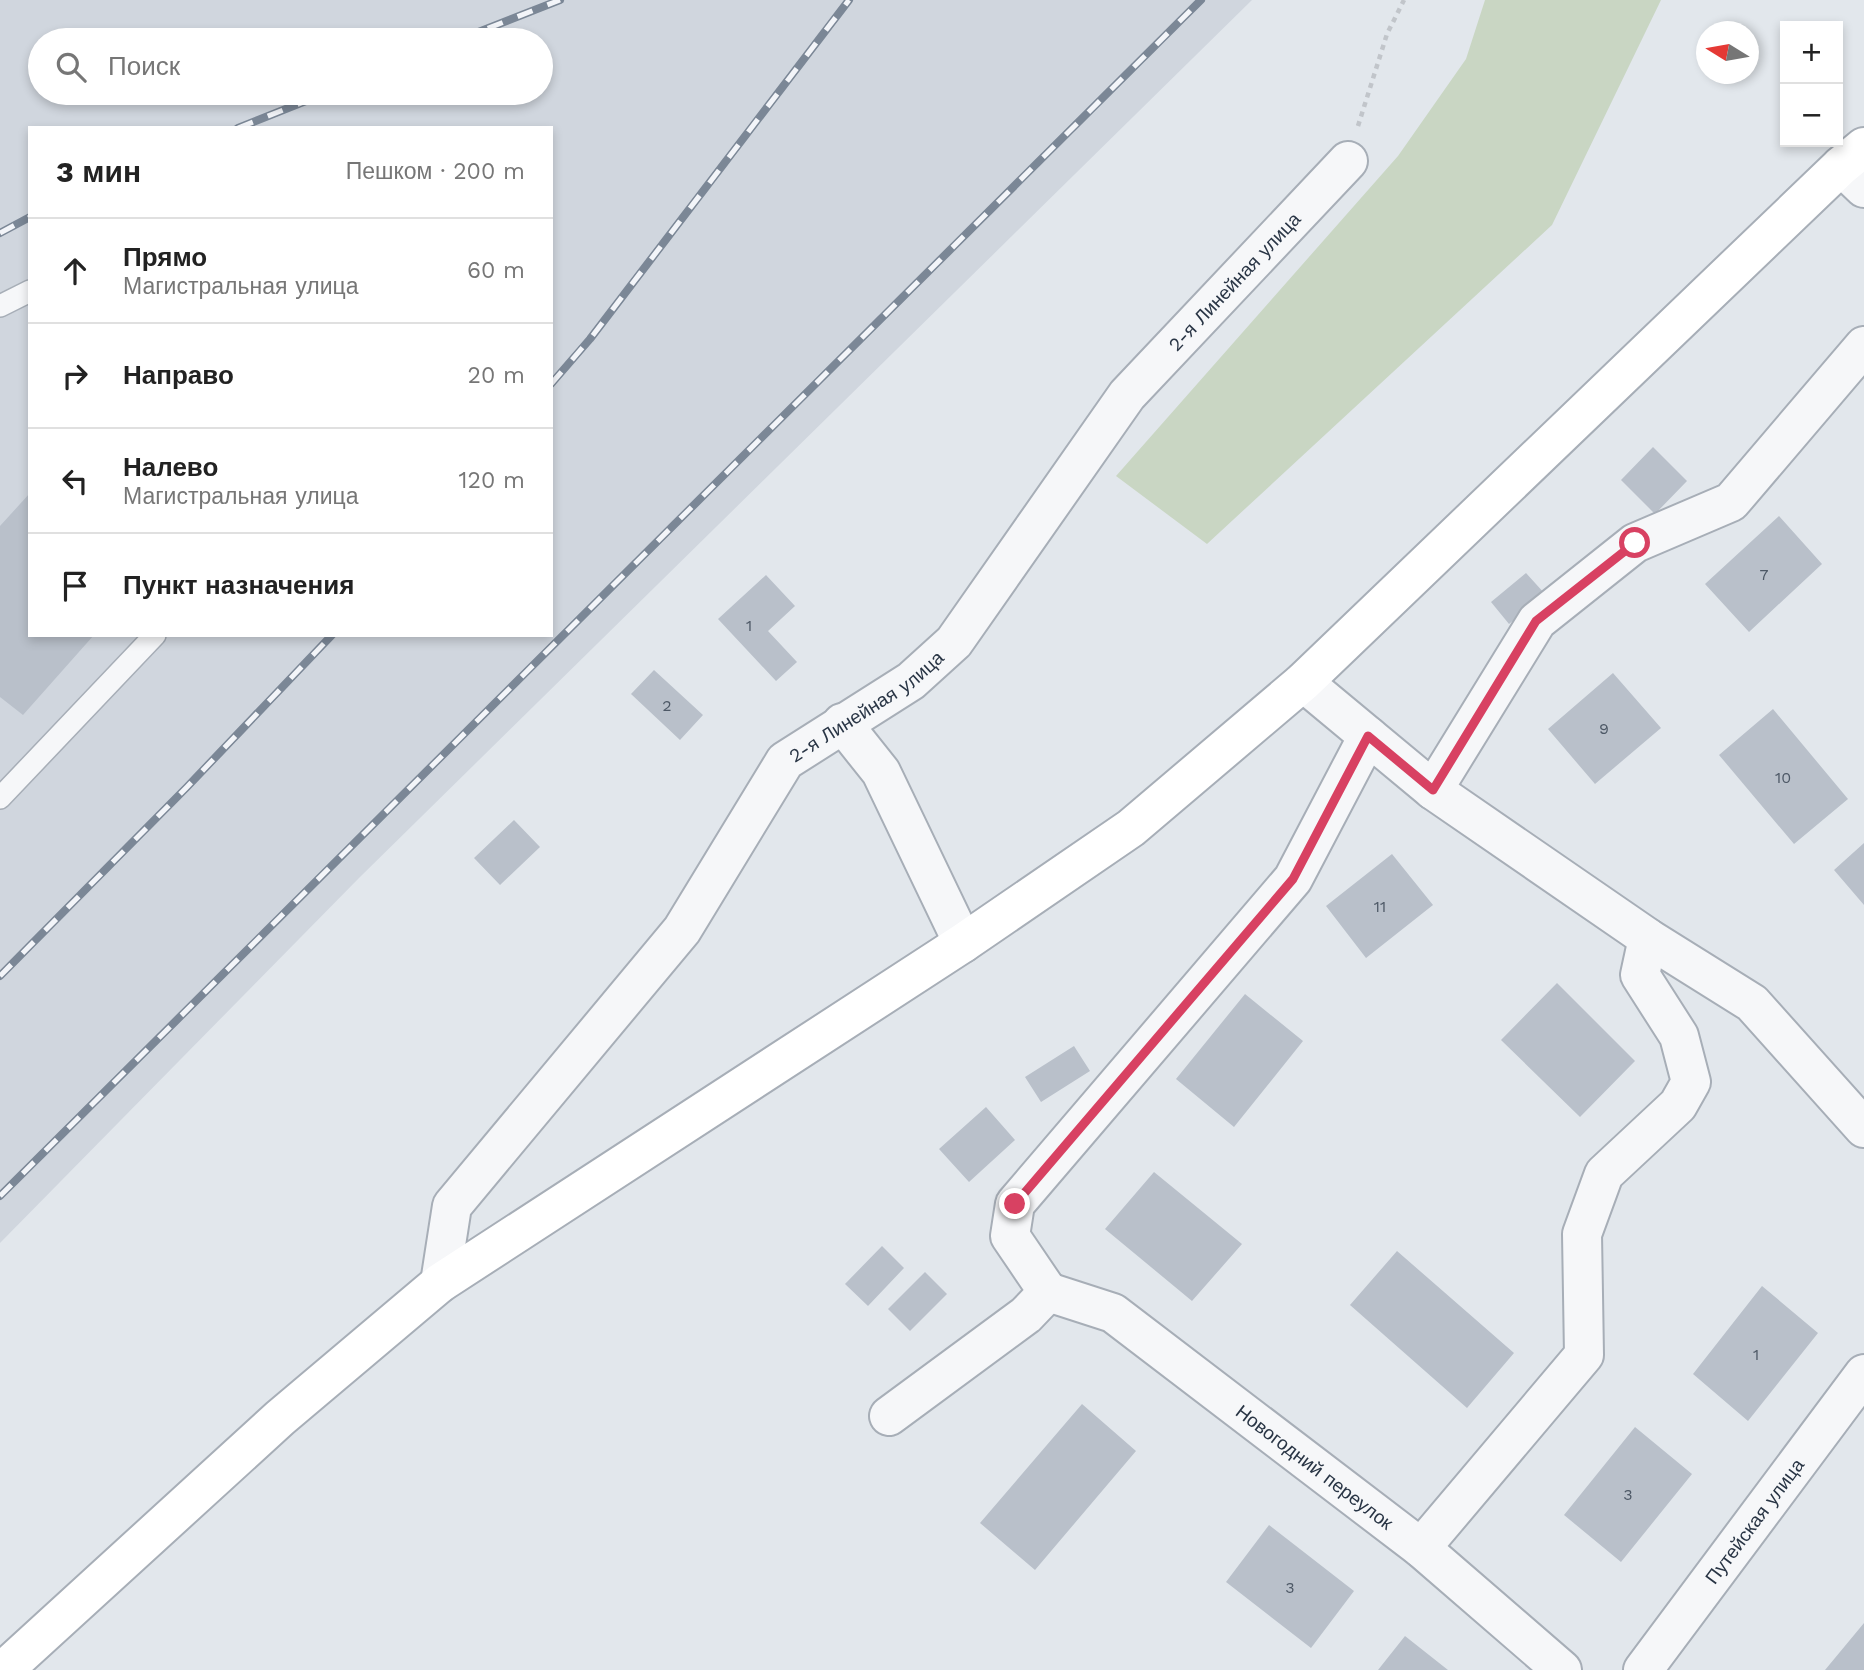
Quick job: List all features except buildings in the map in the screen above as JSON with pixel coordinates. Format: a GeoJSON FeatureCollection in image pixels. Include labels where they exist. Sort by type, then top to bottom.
{"type":"FeatureCollection","features":[{"type":"Feature","properties":{"kind":"street","name":"2-я Линейная улица"},"geometry":{"type":"LineString","coordinates":[[440,1283],[452,1206],[682,930],[785,761],[911,681],[954,642],[1128,395],[1348,161]]}},
{"type":"Feature","properties":{"kind":"street"},"geometry":{"type":"LineString","coordinates":[[4,1670],[280,1418],[440,1283],[963,943],[1131,828],[1303,682],[1856,167]]}},
{"type":"Feature","properties":{"kind":"street"},"geometry":{"type":"LineString","coordinates":[[1433,790],[1536,621],[1635,543],[1731,502],[1864,346]]}},
{"type":"Feature","properties":{"kind":"street"},"geometry":{"type":"LineString","coordinates":[[1303,682],[1433,790],[1648,938],[1752,1003],[1864,1128]]}},
{"type":"Feature","properties":{"kind":"street"},"geometry":{"type":"LineString","coordinates":[[842,723],[881,772],[963,943]]}},
{"type":"Feature","properties":{"kind":"street"},"geometry":{"type":"LineString","coordinates":[[889,1416],[1026,1315],[1048,1292],[1010,1236],[1015,1204],[1293,879],[1368,736]]}},
{"type":"Feature","properties":{"kind":"street"},"geometry":{"type":"LineString","coordinates":[[1421,1548],[1584,1355],[1583,1234],[1604,1174],[1678,1105],[1691,1082],[1679,1036],[1640,975],[1648,938]]}},
{"type":"Feature","properties":{"kind":"street","name":"Новогодний переулок"},"geometry":{"type":"LineString","coordinates":[[1048,1292],[1113,1313],[1421,1548],[1562,1670]]}},
{"type":"Feature","properties":{"kind":"street","name":"Путейская улица"},"geometry":{"type":"LineString","coordinates":[[1643,1670],[1864,1374]]}},
{"type":"Feature","properties":{"kind":"lane"},"geometry":{"type":"LineString","coordinates":[[0,306],[28,292]]}},
{"type":"Feature","properties":{"kind":"lane"},"geometry":{"type":"LineString","coordinates":[[0,798],[153,637]]}},
{"type":"Feature","properties":{"kind":"path"},"geometry":{"type":"LineString","coordinates":[[1348,161],[1387,34],[1404,0]]}},
{"type":"Feature","properties":{"kind":"shaded area"},"geometry":{"type":"Polygon","coordinates":[[[0,0],[1252,0],[359,878],[0,1243],[0,0]]]}},
{"type":"Feature","properties":{"kind":"green space"},"geometry":{"type":"Polygon","coordinates":[[[1485,0],[1661,0],[1552,225],[1207,544],[1116,476],[1398,156],[1466,59],[1485,0]]]}},
{"type":"Feature","properties":{"kind":"railway"},"geometry":{"type":"LineString","coordinates":[[489,28],[560,0]]}},
{"type":"Feature","properties":{"kind":"railway"},"geometry":{"type":"LineString","coordinates":[[553,382],[590,339],[849,0]]}},
{"type":"Feature","properties":{"kind":"railway"},"geometry":{"type":"LineString","coordinates":[[0,1196],[1201,0]]}},
{"type":"Feature","properties":{"kind":"railway"},"geometry":{"type":"LineString","coordinates":[[243,126],[296,105]]}},
{"type":"Feature","properties":{"kind":"railway"},"geometry":{"type":"LineString","coordinates":[[0,233],[28,218]]}},
{"type":"Feature","properties":{"kind":"railway"},"geometry":{"type":"LineString","coordinates":[[0,976],[187,787],[330,637]]}},
{"type":"Feature","properties":{"kind":"route"},"geometry":{"type":"LineString","coordinates":[[1015,1204],[1293,879],[1368,736],[1433,790],[1536,621],[1635,543]]}}]}
